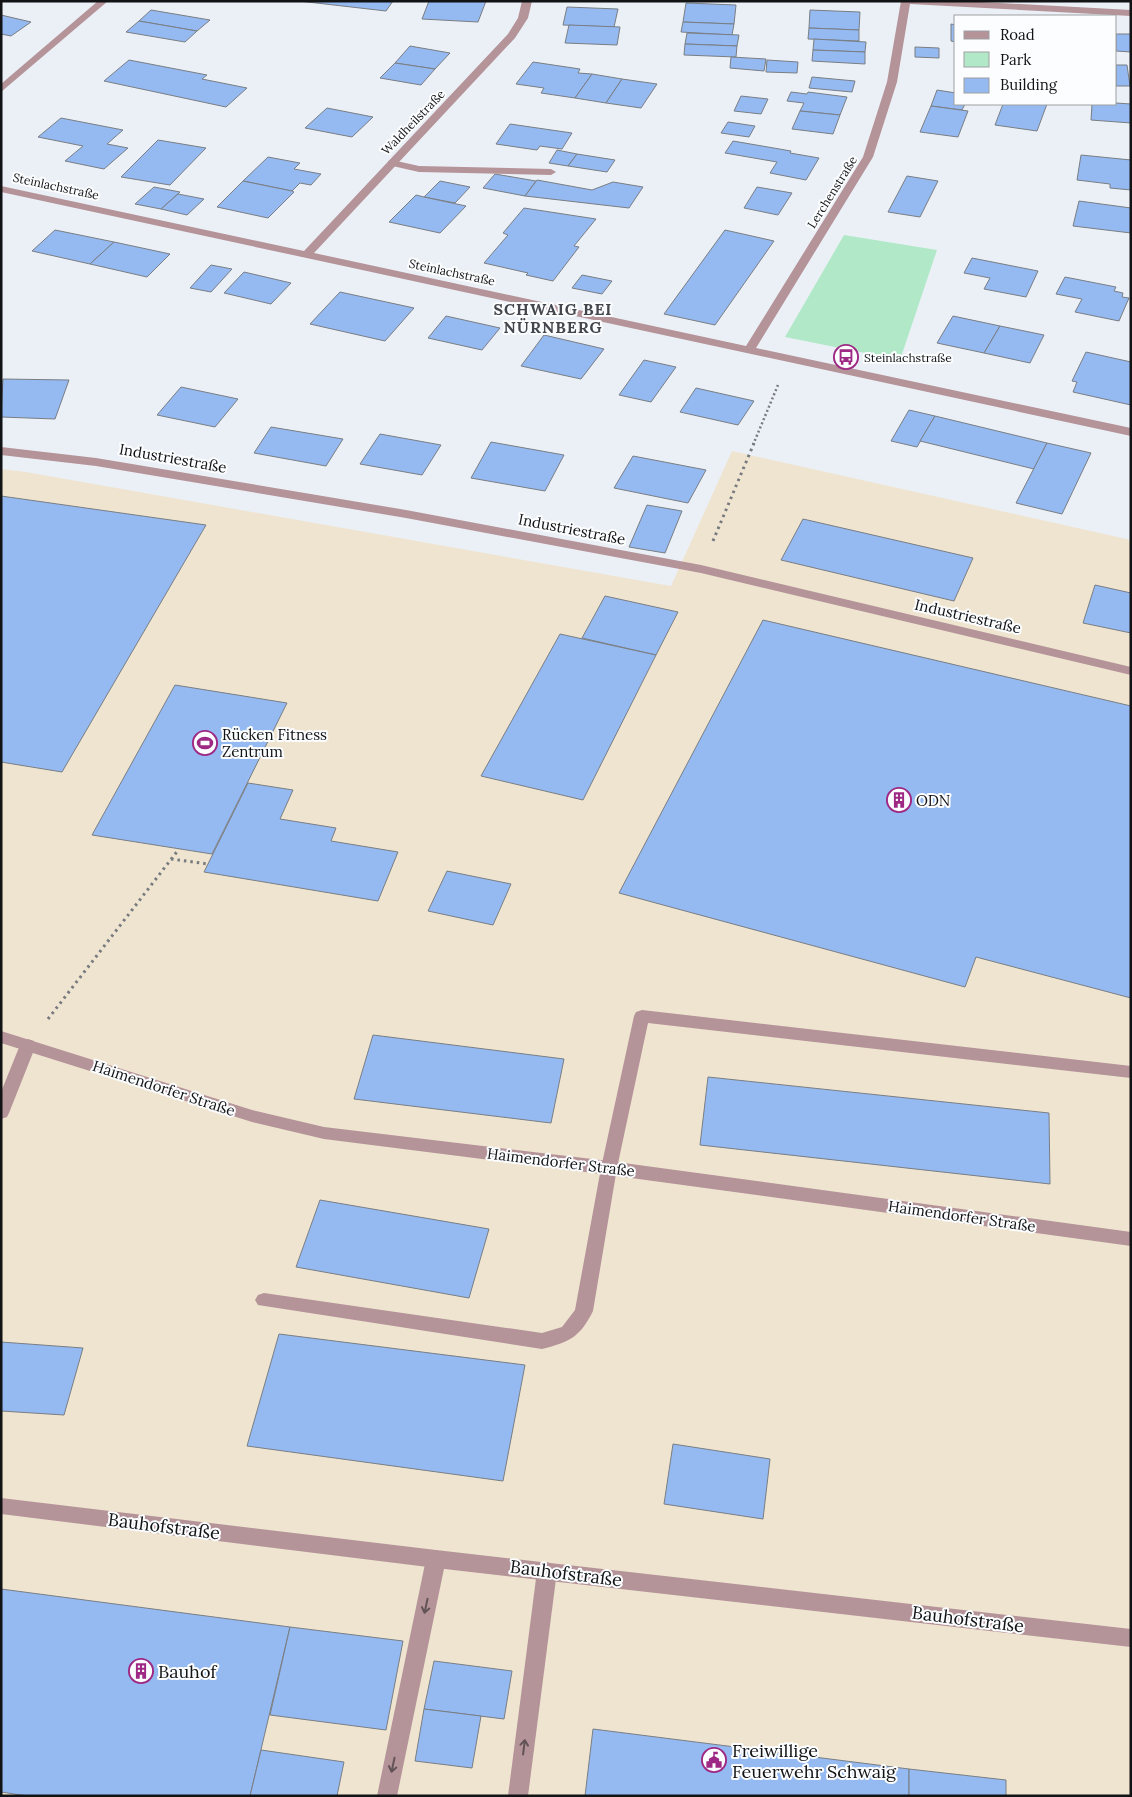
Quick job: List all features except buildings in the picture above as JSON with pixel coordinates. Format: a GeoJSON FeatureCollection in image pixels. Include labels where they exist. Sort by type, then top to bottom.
{"type":"FeatureCollection","features":[{"type":"Feature","properties":{"kind":"street"},"geometry":{"type":"LineString","coordinates":[[1,89],[104,1]]}},
{"type":"Feature","properties":{"kind":"street","name":"Waldheilstraße"},"geometry":{"type":"LineString","coordinates":[[307,254],[512,36],[523,18],[527,1]]}},
{"type":"Feature","properties":{"kind":"street"},"geometry":{"type":"LineString","coordinates":[[907,1],[1131,13]]}},
{"type":"Feature","properties":{"kind":"street","name":"Lerchenstraße"},"geometry":{"type":"LineString","coordinates":[[748,351],[868,157],[892,82],[907,1]]}},
{"type":"Feature","properties":{"kind":"street"},"geometry":{"type":"LineString","coordinates":[[392,163],[419,169],[551,172]]}},
{"type":"Feature","properties":{"kind":"street","name":"Steinlachstraße"},"geometry":{"type":"LineString","coordinates":[[1,189],[1131,432]]}},
{"type":"Feature","properties":{"kind":"street","name":"Industriestraße"},"geometry":{"type":"LineString","coordinates":[[1,451],[125,467],[406,514],[701,569],[1131,671]]}},
{"type":"Feature","properties":{"kind":"street"},"geometry":{"type":"LineString","coordinates":[[264,1300],[542,1342],[561,1338],[575,1329],[584,1311],[610,1168],[642,1016],[1131,1072]]}},
{"type":"Feature","properties":{"kind":"street","name":"Haimendorfer Straße"},"geometry":{"type":"LineString","coordinates":[[1,1037],[252,1116],[324,1133],[610,1168],[1131,1238]]}},
{"type":"Feature","properties":{"kind":"street"},"geometry":{"type":"LineString","coordinates":[[1,1112],[28,1045]]}},
{"type":"Feature","properties":{"kind":"street","name":"Bauhofstraße"},"geometry":{"type":"LineString","coordinates":[[1,1506],[436,1559],[1131,1638]]}},
{"type":"Feature","properties":{"kind":"street"},"geometry":{"type":"LineString","coordinates":[[387,1796],[436,1559]]}},
{"type":"Feature","properties":{"kind":"street"},"geometry":{"type":"LineString","coordinates":[[518,1796],[547,1571]]}},
{"type":"Feature","properties":{"kind":"path"},"geometry":{"type":"LineString","coordinates":[[701,569],[788,359]]}},
{"type":"Feature","properties":{"kind":"path"},"geometry":{"type":"LineString","coordinates":[[28,1045],[179,849]]}},
{"type":"Feature","properties":{"kind":"path"},"geometry":{"type":"LineString","coordinates":[[171,859],[208,864]]}},
{"type":"Feature","properties":{"kind":"shaded area"},"geometry":{"type":"Polygon","coordinates":[[[732,451],[1131,540],[1131,1796],[1,1796],[1,469],[671,586],[732,451]]]}},
{"type":"Feature","properties":{"kind":"green space"},"geometry":{"type":"Polygon","coordinates":[[[844,235],[937,250],[900,360],[785,337],[844,235]]]}},
{"type":"Feature","properties":{"kind":"place","name":"Steinlachstraße"},"geometry":{"type":"Point","coordinates":[846,357]}},
{"type":"Feature","properties":{"kind":"place","name":"Rücken Fitness Zentrum"},"geometry":{"type":"Point","coordinates":[205,743]}},
{"type":"Feature","properties":{"kind":"place","name":"ODN"},"geometry":{"type":"Point","coordinates":[899,800]}},
{"type":"Feature","properties":{"kind":"place","name":"Bauhof"},"geometry":{"type":"Point","coordinates":[141,1671]}},
{"type":"Feature","properties":{"kind":"place","name":"Freiwillige Feuerwehr Schwaig"},"geometry":{"type":"Point","coordinates":[714,1760]}},
{"type":"Feature","properties":{"kind":"district","name":"SCHWAIG BEI NÜRNBERG"},"geometry":{"type":"Point","coordinates":[553,318]}}]}
